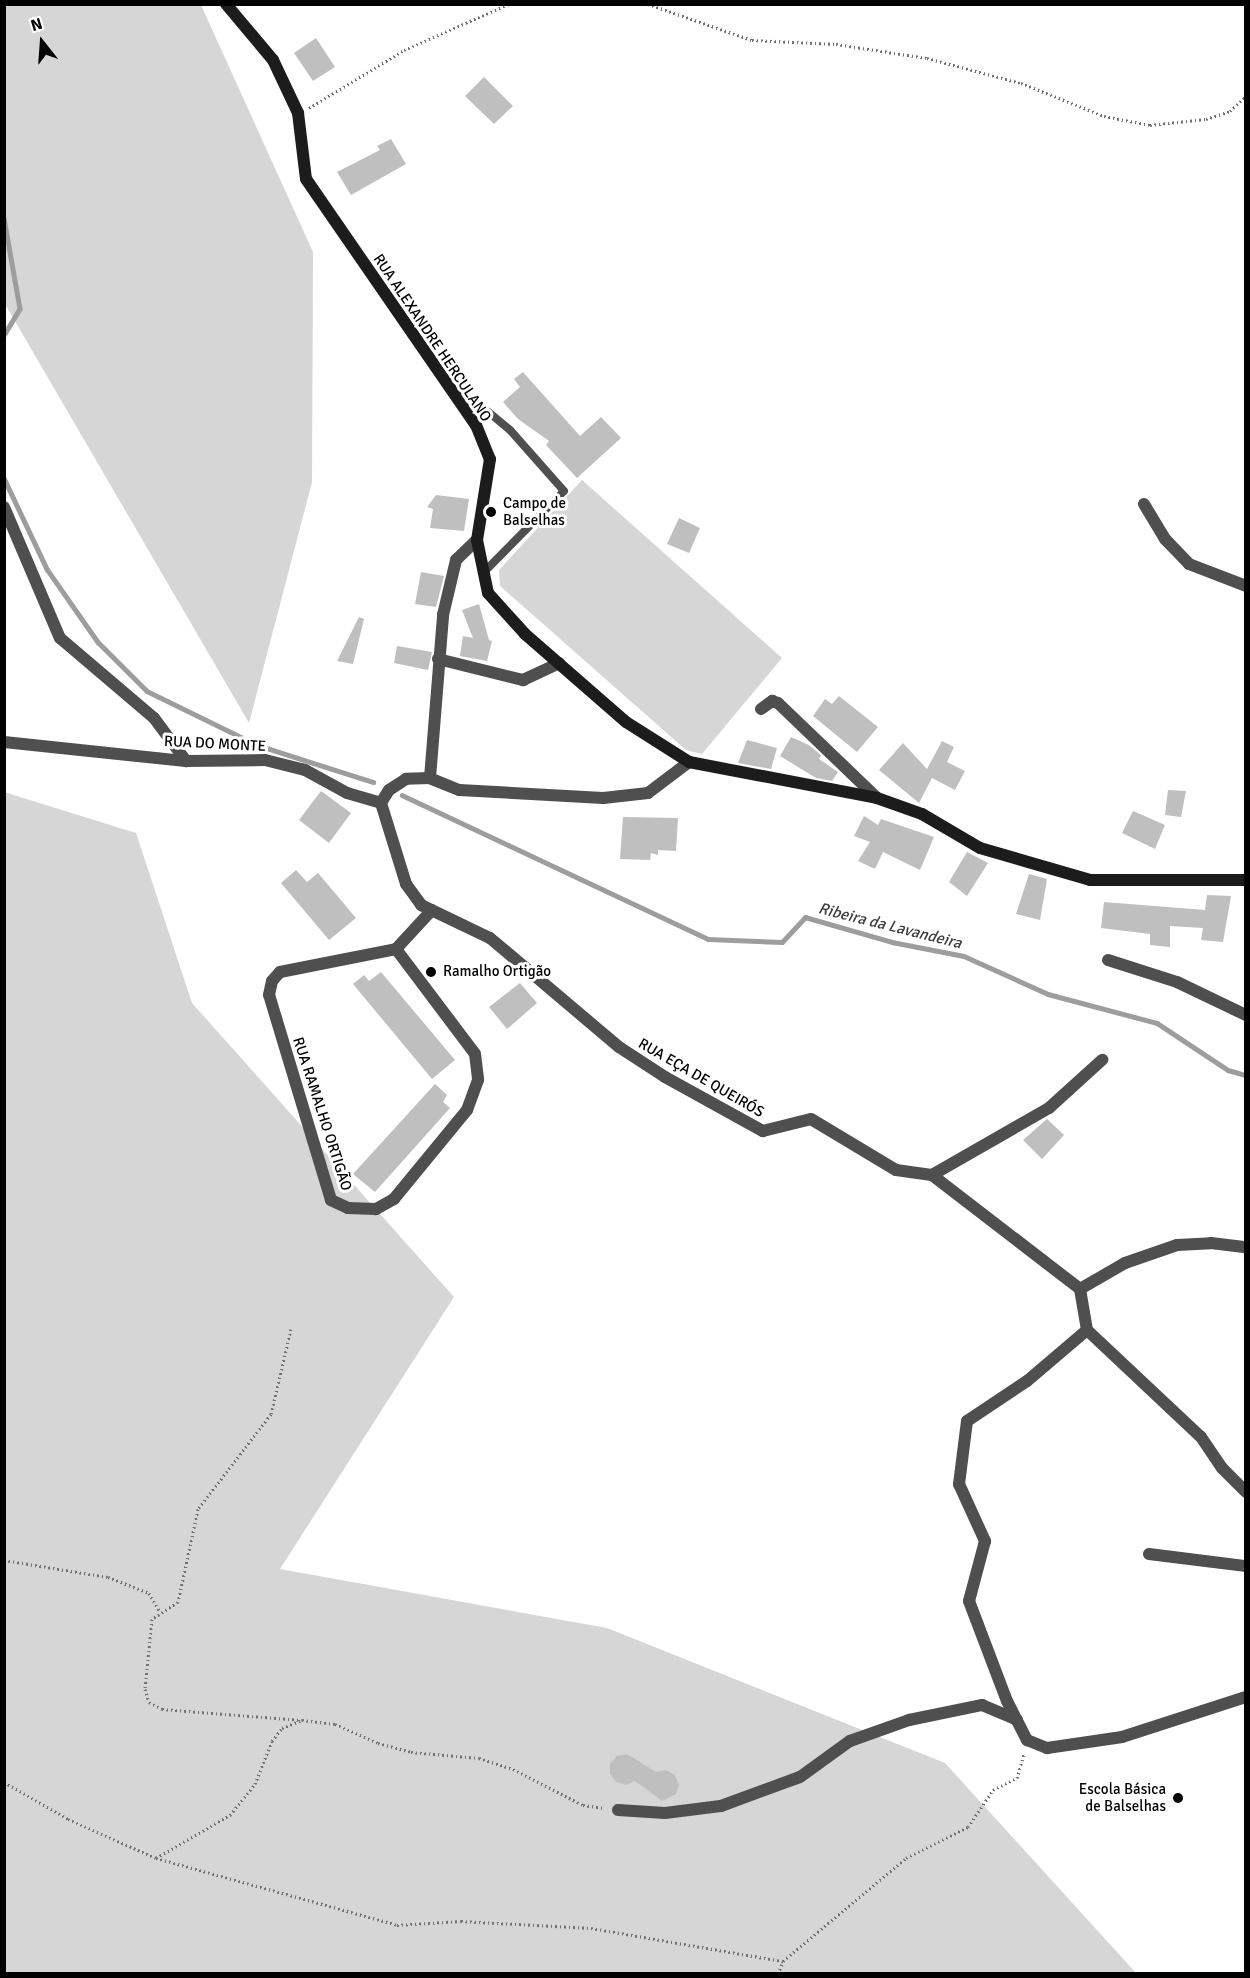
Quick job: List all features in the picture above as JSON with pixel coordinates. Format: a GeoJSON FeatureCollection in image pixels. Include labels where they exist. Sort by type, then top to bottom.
{"type":"FeatureCollection","features":[{"type":"Feature","properties":{"kind":"street","name":"RUA ALEXANDRE HERCULANO"},"geometry":{"type":"LineString","coordinates":[[226,4],[273,60],[298,113],[306,179],[476,425],[489,459],[477,540],[488,593],[500,608],[626,722],[689,762],[877,798],[922,814],[980,848],[1090,880],[1245,880]]}},
{"type":"Feature","properties":{"kind":"street"},"geometry":{"type":"LineString","coordinates":[[1144,504],[1165,539],[1189,564],[1245,586]]}},
{"type":"Feature","properties":{"kind":"street"},"geometry":{"type":"LineString","coordinates":[[4,507],[60,638],[154,718],[186,761]]}},
{"type":"Feature","properties":{"kind":"street"},"geometry":{"type":"LineString","coordinates":[[429,778],[442,615],[456,560],[477,540]]}},
{"type":"Feature","properties":{"kind":"street"},"geometry":{"type":"LineString","coordinates":[[438,659],[523,680],[559,663]]}},
{"type":"Feature","properties":{"kind":"street"},"geometry":{"type":"LineString","coordinates":[[761,709],[772,701],[778,703],[877,798]]}},
{"type":"Feature","properties":{"kind":"street","name":"RUA DO MONTE"},"geometry":{"type":"LineString","coordinates":[[4,742],[186,761],[265,760],[305,770],[347,793],[381,803]]}},
{"type":"Feature","properties":{"kind":"street"},"geometry":{"type":"LineString","coordinates":[[381,803],[389,789],[406,779],[429,778],[459,790],[603,798],[648,793],[689,762]]}},
{"type":"Feature","properties":{"kind":"street","name":"RUA EÇA DE QUEIRÓS"},"geometry":{"type":"LineString","coordinates":[[381,803],[406,884],[421,905],[490,938],[619,1047],[763,1131],[811,1119],[896,1170],[932,1175],[1080,1289]]}},
{"type":"Feature","properties":{"kind":"street"},"geometry":{"type":"LineString","coordinates":[[396,949],[432,910]]}},
{"type":"Feature","properties":{"kind":"street","name":"RUA RAMALHO ORTIGÃO"},"geometry":{"type":"LineString","coordinates":[[396,949],[475,1054],[477,1080],[467,1110],[394,1199],[376,1209],[348,1208],[331,1200],[269,995],[272,981],[280,972],[396,949]]}},
{"type":"Feature","properties":{"kind":"street"},"geometry":{"type":"LineString","coordinates":[[1108,960],[1177,982],[1245,1015]]}},
{"type":"Feature","properties":{"kind":"street"},"geometry":{"type":"LineString","coordinates":[[932,1175],[1049,1108],[1102,1060]]}},
{"type":"Feature","properties":{"kind":"street"},"geometry":{"type":"LineString","coordinates":[[1245,1247],[1210,1243],[1177,1245],[1125,1263],[1080,1289],[1087,1330],[1201,1437],[1222,1468],[1245,1492]]}},
{"type":"Feature","properties":{"kind":"street"},"geometry":{"type":"LineString","coordinates":[[1087,1330],[1027,1381],[967,1421],[959,1484],[985,1541],[969,1601],[1017,1720],[1027,1740],[1047,1748],[1122,1737],[1245,1697]]}},
{"type":"Feature","properties":{"kind":"street"},"geometry":{"type":"LineString","coordinates":[[1149,1554],[1245,1566]]}},
{"type":"Feature","properties":{"kind":"street"},"geometry":{"type":"LineString","coordinates":[[618,1810],[665,1812],[721,1806],[800,1777],[850,1741],[909,1720],[982,1705],[1017,1720]]}},
{"type":"Feature","properties":{"kind":"lane"},"geometry":{"type":"LineString","coordinates":[[453,394],[474,400],[510,430],[564,491],[483,573]]}},
{"type":"Feature","properties":{"kind":"path"},"geometry":{"type":"LineString","coordinates":[[298,113],[404,50],[509,4]]}},
{"type":"Feature","properties":{"kind":"path"},"geometry":{"type":"LineString","coordinates":[[648,4],[752,40],[836,44],[927,58],[1020,82],[1104,116],[1150,125],[1206,119],[1230,111],[1245,96]]}},
{"type":"Feature","properties":{"kind":"path"},"geometry":{"type":"LineString","coordinates":[[291,1329],[271,1414],[198,1509],[178,1602],[152,1619],[145,1689],[149,1702],[162,1709],[335,1724],[378,1743],[411,1752],[479,1758],[513,1769],[583,1805],[618,1810]]}},
{"type":"Feature","properties":{"kind":"path"},"geometry":{"type":"LineString","coordinates":[[4,1560],[108,1577],[149,1593],[160,1612]]}},
{"type":"Feature","properties":{"kind":"path"},"geometry":{"type":"LineString","coordinates":[[156,1858],[230,1815],[255,1784],[272,1741],[282,1728],[302,1720]]}},
{"type":"Feature","properties":{"kind":"path"},"geometry":{"type":"LineString","coordinates":[[778,1974],[783,1961],[906,1858],[968,1827],[993,1790],[1017,1778],[1027,1740]]}},
{"type":"Feature","properties":{"kind":"path"},"geometry":{"type":"LineString","coordinates":[[4,1782],[68,1819],[156,1858],[397,1925],[461,1921],[591,1928],[783,1961]]}},
{"type":"Feature","properties":{"kind":"shaded area"},"geometry":{"type":"Polygon","coordinates":[[[4,5],[201,5],[313,252],[312,482],[249,723],[5,304],[4,5]]]}},
{"type":"Feature","properties":{"kind":"shaded area"},"geometry":{"type":"Polygon","coordinates":[[[582,480],[782,658],[702,754],[686,750],[500,586],[499,570],[582,480]]]}},
{"type":"Feature","properties":{"kind":"shaded area"},"geometry":{"type":"Polygon","coordinates":[[[4,792],[136,833],[192,1003],[454,1297],[280,1569],[607,1628],[945,1763],[1136,1973],[5,1973],[4,792]]]}},
{"type":"Feature","properties":{"kind":"building"},"geometry":{"type":"Polygon","coordinates":[[[316,38],[335,67],[313,81],[294,53],[316,38]]]}},
{"type":"Feature","properties":{"kind":"building"},"geometry":{"type":"Polygon","coordinates":[[[484,77],[513,106],[494,124],[465,96],[484,77]]]}},
{"type":"Feature","properties":{"kind":"building"},"geometry":{"type":"Polygon","coordinates":[[[391,139],[406,164],[351,195],[337,172],[380,150],[377,146],[391,139]]]}},
{"type":"Feature","properties":{"kind":"building"},"geometry":{"type":"Polygon","coordinates":[[[523,372],[580,436],[601,417],[621,438],[577,478],[546,445],[549,441],[518,419],[503,402],[520,387],[514,379],[523,372]]]}},
{"type":"Feature","properties":{"kind":"building"},"geometry":{"type":"Polygon","coordinates":[[[436,495],[469,499],[464,531],[430,528],[433,509],[427,507],[436,495]]]}},
{"type":"Feature","properties":{"kind":"building"},"geometry":{"type":"Polygon","coordinates":[[[679,518],[700,528],[689,553],[667,544],[679,518]]]}},
{"type":"Feature","properties":{"kind":"building"},"geometry":{"type":"Polygon","coordinates":[[[421,572],[444,576],[436,607],[415,604],[421,572]]]}},
{"type":"Feature","properties":{"kind":"building"},"geometry":{"type":"Polygon","coordinates":[[[479,604],[489,640],[492,641],[487,661],[460,656],[463,636],[473,638],[462,610],[479,604]]]}},
{"type":"Feature","properties":{"kind":"building"},"geometry":{"type":"Polygon","coordinates":[[[359,617],[364,619],[353,664],[337,661],[359,617]]]}},
{"type":"Feature","properties":{"kind":"building"},"geometry":{"type":"Polygon","coordinates":[[[397,646],[432,652],[428,670],[394,663],[397,646]]]}},
{"type":"Feature","properties":{"kind":"building"},"geometry":{"type":"Polygon","coordinates":[[[839,696],[878,727],[857,752],[813,716],[825,699],[832,704],[839,696]]]}},
{"type":"Feature","properties":{"kind":"building"},"geometry":{"type":"Polygon","coordinates":[[[791,737],[809,745],[821,755],[819,759],[838,772],[832,781],[816,778],[780,756],[791,737]]]}},
{"type":"Feature","properties":{"kind":"building"},"geometry":{"type":"Polygon","coordinates":[[[747,740],[777,748],[771,769],[738,763],[747,740]]]}},
{"type":"Feature","properties":{"kind":"building"},"geometry":{"type":"Polygon","coordinates":[[[942,741],[954,747],[947,762],[965,771],[955,790],[932,778],[919,803],[879,770],[903,743],[927,769],[942,741]]]}},
{"type":"Feature","properties":{"kind":"building"},"geometry":{"type":"Polygon","coordinates":[[[1168,790],[1186,791],[1181,817],[1165,815],[1168,790]]]}},
{"type":"Feature","properties":{"kind":"building"},"geometry":{"type":"Polygon","coordinates":[[[321,791],[351,813],[329,843],[299,820],[321,791]]]}},
{"type":"Feature","properties":{"kind":"building"},"geometry":{"type":"Polygon","coordinates":[[[1133,811],[1165,825],[1155,849],[1122,833],[1133,811]]]}},
{"type":"Feature","properties":{"kind":"building"},"geometry":{"type":"Polygon","coordinates":[[[864,816],[878,825],[881,819],[934,837],[920,870],[883,852],[875,869],[858,861],[870,842],[854,836],[864,816]]]}},
{"type":"Feature","properties":{"kind":"building"},"geometry":{"type":"Polygon","coordinates":[[[623,817],[678,818],[676,851],[658,850],[658,855],[651,853],[650,860],[620,859],[623,817]]]}},
{"type":"Feature","properties":{"kind":"building"},"geometry":{"type":"Polygon","coordinates":[[[967,852],[988,863],[967,896],[949,882],[967,852]]]}},
{"type":"Feature","properties":{"kind":"building"},"geometry":{"type":"Polygon","coordinates":[[[296,870],[307,882],[318,873],[356,918],[329,940],[281,883],[296,870]]]}},
{"type":"Feature","properties":{"kind":"building"},"geometry":{"type":"Polygon","coordinates":[[[1029,874],[1047,879],[1040,920],[1016,914],[1029,874]]]}},
{"type":"Feature","properties":{"kind":"building"},"geometry":{"type":"Polygon","coordinates":[[[1207,895],[1231,896],[1223,942],[1201,940],[1203,928],[1170,926],[1170,947],[1150,945],[1150,934],[1101,928],[1104,902],[1205,910],[1207,895]]]}},
{"type":"Feature","properties":{"kind":"building"},"geometry":{"type":"Polygon","coordinates":[[[381,972],[455,1060],[432,1079],[353,984],[364,975],[369,981],[381,972]]]}},
{"type":"Feature","properties":{"kind":"building"},"geometry":{"type":"Polygon","coordinates":[[[520,983],[537,1003],[507,1029],[489,1007],[520,983]]]}},
{"type":"Feature","properties":{"kind":"building"},"geometry":{"type":"Polygon","coordinates":[[[435,1084],[447,1095],[443,1102],[450,1108],[375,1192],[353,1174],[435,1084]]]}},
{"type":"Feature","properties":{"kind":"building"},"geometry":{"type":"Polygon","coordinates":[[[1047,1119],[1064,1135],[1042,1159],[1023,1140],[1047,1119]]]}},
{"type":"Feature","properties":{"kind":"building"},"geometry":{"type":"Polygon","coordinates":[[[627,1754],[656,1772],[666,1770],[675,1775],[679,1785],[676,1794],[662,1801],[635,1781],[626,1785],[616,1782],[610,1774],[610,1764],[617,1756],[627,1754]]]}},
{"type":"Feature","properties":{"kind":"waterway","name":"Ribeira da Lavandeira"},"geometry":{"type":"LineString","coordinates":[[4,218],[20,309],[4,336]]}},
{"type":"Feature","properties":{"kind":"waterway","name":"Ribeira da Lavandeira"},"geometry":{"type":"LineString","coordinates":[[4,478],[47,569],[98,642],[147,691],[257,745],[373,782]]}},
{"type":"Feature","properties":{"kind":"waterway","name":"Ribeira da Lavandeira"},"geometry":{"type":"LineString","coordinates":[[402,795],[708,939],[782,942],[805,917],[892,942],[964,956],[1048,994],[1157,1023],[1228,1070],[1246,1075]]}},
{"type":"Feature","properties":{"kind":"place","name":"Campo de Balselhas"},"geometry":{"type":"Point","coordinates":[491,512]}},
{"type":"Feature","properties":{"kind":"place","name":"Ramalho Ortigão"},"geometry":{"type":"Point","coordinates":[431,972]}},
{"type":"Feature","properties":{"kind":"place","name":"Escola Básica de Balselhas"},"geometry":{"type":"Point","coordinates":[1178,1798]}}]}
